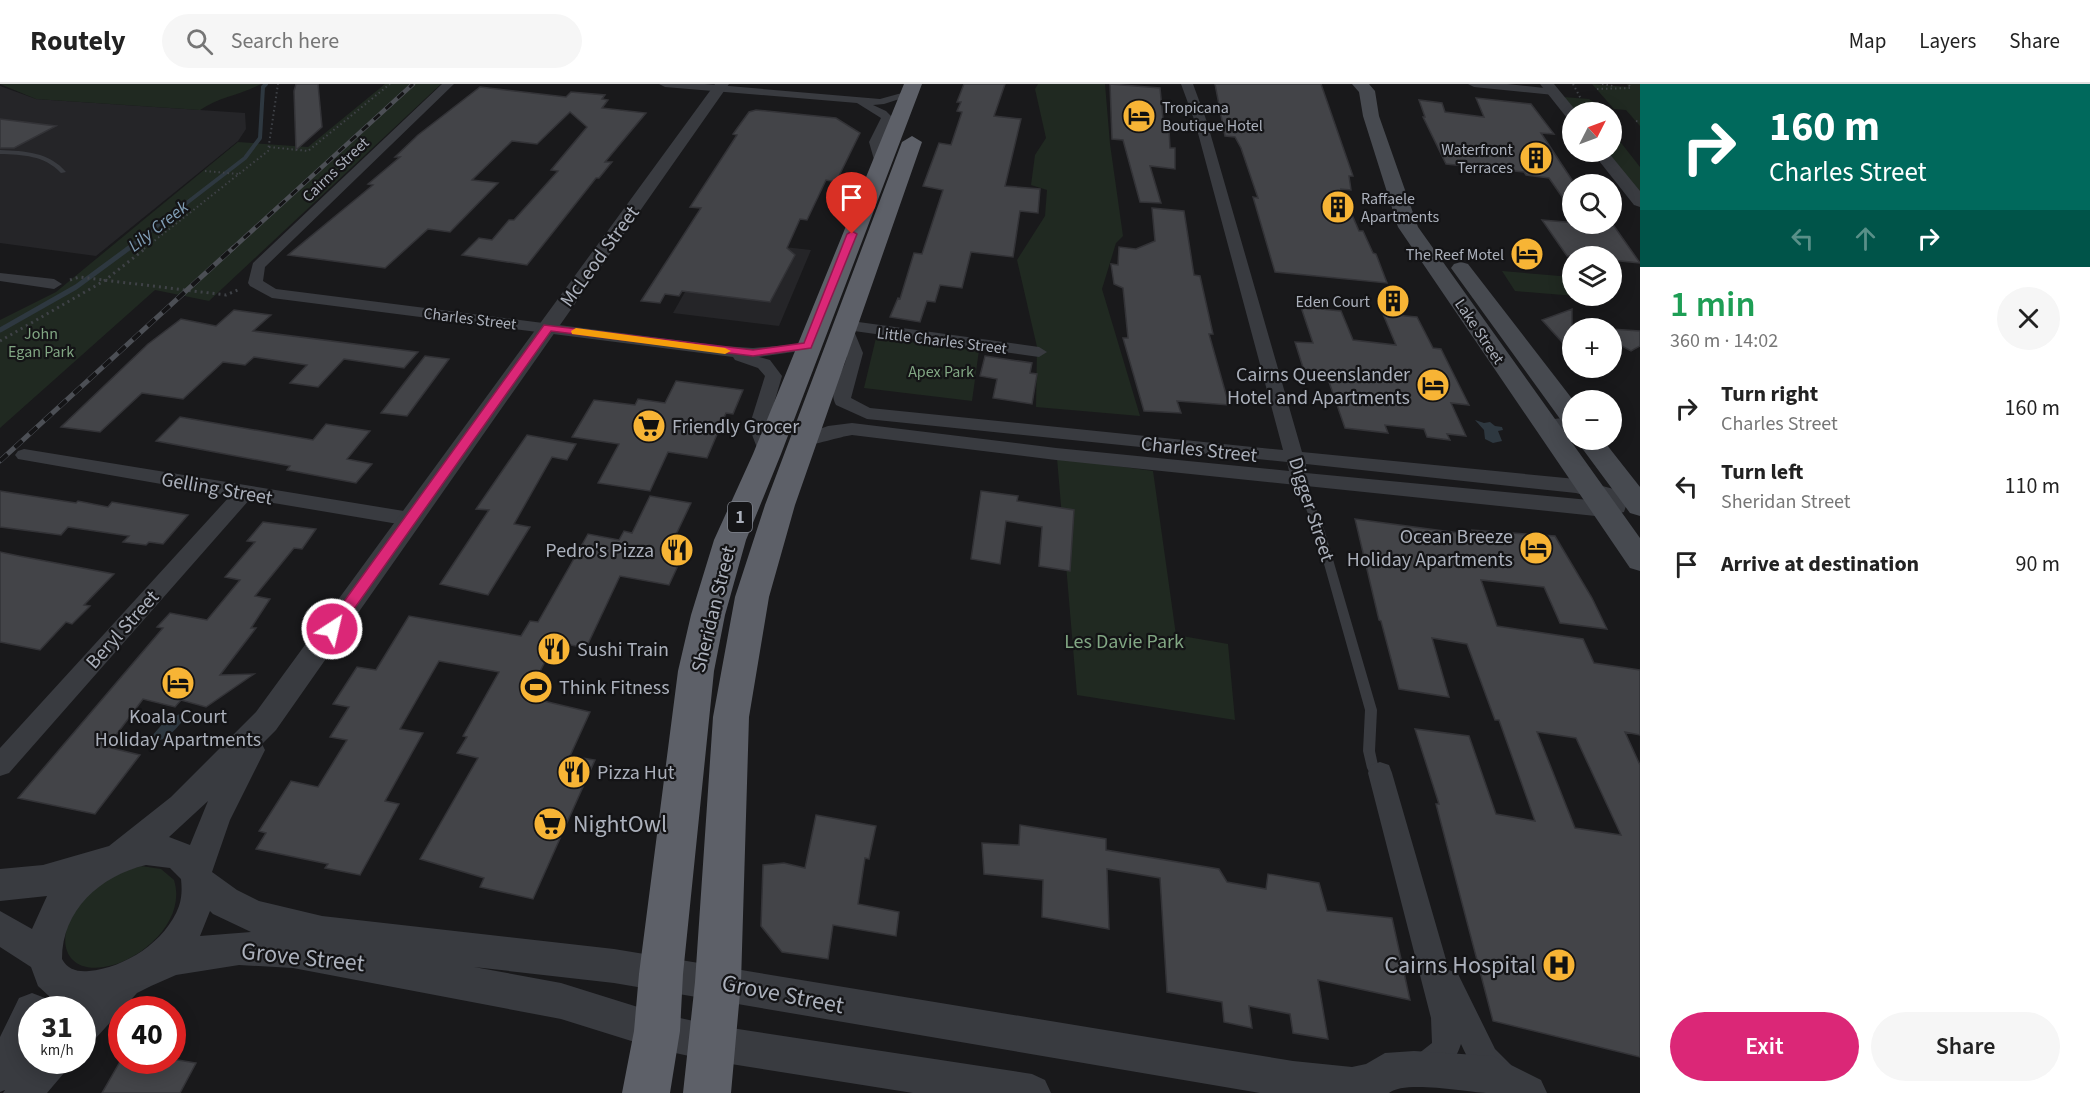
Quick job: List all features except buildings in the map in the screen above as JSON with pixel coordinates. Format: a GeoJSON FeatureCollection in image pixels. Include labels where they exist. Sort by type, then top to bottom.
{"type":"FeatureCollection","features":[{"type":"Feature","properties":{"kind":"highway","name":"Sheridan Street"},"geometry":{"type":"LineString","coordinates":[[707,1093],[718,982],[731,717],[742,645],[772,530],[785,448],[808,346],[880,163],[918,87]]}},
{"type":"Feature","properties":{"kind":"highway","name":"Sheridan Street"},"geometry":{"type":"LineString","coordinates":[[646,1093],[657,1031],[661,974],[696,671],[708,615],[730,540],[785,448],[844,325],[918,87]]}},
{"type":"Feature","properties":{"kind":"main road","name":"Lake Street"},"geometry":{"type":"LineString","coordinates":[[1360,84],[1367,91],[1371,114],[1408,227],[1640,560]]}},
{"type":"Feature","properties":{"kind":"main road","name":"Lake Street"},"geometry":{"type":"LineString","coordinates":[[1379,86],[1426,218],[1562,403]]}},
{"type":"Feature","properties":{"kind":"main road"},"geometry":{"type":"LineString","coordinates":[[1597,450],[1639,504]]}},
{"type":"Feature","properties":{"kind":"street","name":"Cairns Street"},"geometry":{"type":"LineString","coordinates":[[255,283],[258,266],[448,84]]}},
{"type":"Feature","properties":{"kind":"street"},"geometry":{"type":"LineString","coordinates":[[665,84],[721,86],[853,101],[888,102],[918,87]]}},
{"type":"Feature","properties":{"kind":"street","name":"Digger Street"},"geometry":{"type":"LineString","coordinates":[[1187,84],[1201,122],[1300,480]]}},
{"type":"Feature","properties":{"kind":"street"},"geometry":{"type":"LineString","coordinates":[[1474,84],[1551,88],[1562,102]]}},
{"type":"Feature","properties":{"kind":"street","name":"McLeod Street"},"geometry":{"type":"LineString","coordinates":[[197,876],[217,813],[266,721],[721,86]]}},
{"type":"Feature","properties":{"kind":"street"},"geometry":{"type":"LineString","coordinates":[[853,101],[882,113],[887,118],[875,142],[880,163]]}},
{"type":"Feature","properties":{"kind":"street"},"geometry":{"type":"LineString","coordinates":[[1608,162],[1640,202]]}},
{"type":"Feature","properties":{"kind":"street"},"geometry":{"type":"LineString","coordinates":[[0,277],[54,284]]}},
{"type":"Feature","properties":{"kind":"street","name":"Charles Street"},"geometry":{"type":"LineString","coordinates":[[255,283],[272,293],[723,351],[753,353],[808,346]]}},
{"type":"Feature","properties":{"kind":"street","name":"Charles Street"},"geometry":{"type":"LineString","coordinates":[[844,325],[855,353],[842,392],[842,401],[888,424],[1300,480],[1521,501],[1597,499],[1639,504]]}},
{"type":"Feature","properties":{"kind":"street","name":"Little Charles Street"},"geometry":{"type":"LineString","coordinates":[[844,325],[1039,352]]}},
{"type":"Feature","properties":{"kind":"street","name":"Charles Street"},"geometry":{"type":"LineString","coordinates":[[723,351],[764,364],[774,376],[758,426],[785,448],[839,430],[888,424],[1295,458],[1511,480],[1597,499],[1639,504]]}},
{"type":"Feature","properties":{"kind":"street"},"geometry":{"type":"LineString","coordinates":[[1542,422],[1553,426],[1562,425]]}},
{"type":"Feature","properties":{"kind":"street","name":"Gelling Street"},"geometry":{"type":"LineString","coordinates":[[24,455],[410,519]]}},
{"type":"Feature","properties":{"kind":"street"},"geometry":{"type":"LineString","coordinates":[[1511,480],[1521,501]]}},
{"type":"Feature","properties":{"kind":"street","name":"Beryl Street"},"geometry":{"type":"LineString","coordinates":[[0,765],[244,493]]}},
{"type":"Feature","properties":{"kind":"street","name":"McLeod Street"},"geometry":{"type":"LineString","coordinates":[[115,859],[182,807],[266,721]]}},
{"type":"Feature","properties":{"kind":"street","name":"Digger Street"},"geometry":{"type":"LineString","coordinates":[[1380,773],[1425,934],[1447,1034],[1443,1053],[1435,1063],[1424,1069]]}},
{"type":"Feature","properties":{"kind":"street"},"geometry":{"type":"LineString","coordinates":[[0,885],[43,881],[146,850],[168,850],[185,858],[197,876],[197,901],[182,934],[164,955],[133,976],[96,1012]]}},
{"type":"Feature","properties":{"kind":"street"},"geometry":{"type":"LineString","coordinates":[[35,996],[44,960],[46,933],[57,909],[80,882],[115,859]]}},
{"type":"Feature","properties":{"kind":"street","name":"Grove Street"},"geometry":{"type":"LineString","coordinates":[[197,876],[225,902],[243,911],[291,927],[389,942],[595,963],[1293,1080],[1372,1086],[1393,1071],[1424,1069],[1484,1073],[1521,1089]]}},
{"type":"Feature","properties":{"kind":"street"},"geometry":{"type":"LineString","coordinates":[[0,928],[44,960],[56,981],[75,988],[99,988],[133,976]]}},
{"type":"Feature","properties":{"kind":"street","name":"Digger Street"},"geometry":{"type":"LineString","coordinates":[[1425,934],[1484,1060],[1521,1089]]}},
{"type":"Feature","properties":{"kind":"street","name":"Grove Street"},"geometry":{"type":"LineString","coordinates":[[133,976],[176,958],[203,952],[238,948],[272,949],[354,961],[561,1001],[657,1031],[712,1043],[1032,1093]]}},
{"type":"Feature","properties":{"kind":"street"},"geometry":{"type":"LineString","coordinates":[[0,1073],[18,1041]]}},
{"type":"Feature","properties":{"kind":"street"},"geometry":{"type":"LineString","coordinates":[[22,1093],[39,1074]]}},
{"type":"Feature","properties":{"kind":"lane"},"geometry":{"type":"LineString","coordinates":[[0,152],[37,155],[51,159],[63,172]]}},
{"type":"Feature","properties":{"kind":"lane","name":"Digger Street"},"geometry":{"type":"LineString","coordinates":[[1300,480],[1320,532],[1371,710],[1369,752],[1373,768],[1380,773]]}},
{"type":"Feature","properties":{"kind":"path"},"geometry":{"type":"LineString","coordinates":[[0,341],[63,307],[103,281],[268,151],[278,84]]}},
{"type":"Feature","properties":{"kind":"path"},"geometry":{"type":"LineString","coordinates":[[269,147],[308,151],[390,84]]}},
{"type":"Feature","properties":{"kind":"path"},"geometry":{"type":"LineString","coordinates":[[1602,84],[1631,88],[1628,84]]}},
{"type":"Feature","properties":{"kind":"path"},"geometry":{"type":"LineString","coordinates":[[1597,89],[1621,87]]}},
{"type":"Feature","properties":{"kind":"path"},"geometry":{"type":"LineString","coordinates":[[1636,121],[1640,122]]}},
{"type":"Feature","properties":{"kind":"path"},"geometry":{"type":"LineString","coordinates":[[206,171],[239,174]]}},
{"type":"Feature","properties":{"kind":"path"},"geometry":{"type":"LineString","coordinates":[[79,278],[225,295],[255,283]]}},
{"type":"Feature","properties":{"kind":"shaded area"},"geometry":{"type":"Polygon","coordinates":[[[0,86],[36,99],[245,113],[246,129],[238,141],[96,256],[0,243],[0,86]]]}},
{"type":"Feature","properties":{"kind":"shaded area"},"geometry":{"type":"Polygon","coordinates":[[[715,239],[811,250],[779,326],[673,313],[715,239]]]}},
{"type":"Feature","properties":{"kind":"shaded area"},"geometry":{"type":"Polygon","coordinates":[[[1475,420],[1490,422],[1502,427],[1503,430],[1498,431],[1502,441],[1493,443],[1485,439],[1484,430],[1475,420]]]}},
{"type":"Feature","properties":{"kind":"shaded area"},"geometry":{"type":"Polygon","coordinates":[[[182,713],[185,718],[174,730],[162,740],[152,741],[150,738],[166,720],[182,713]]]}},
{"type":"Feature","properties":{"kind":"green space"},"geometry":{"type":"Polygon","coordinates":[[[0,84],[261,84],[200,110],[36,99],[0,84]]]}},
{"type":"Feature","properties":{"kind":"green space","name":"John Egan Park"},"geometry":{"type":"Polygon","coordinates":[[[385,84],[441,84],[209,301],[155,290],[0,428],[0,320],[56,292],[238,142],[308,147],[385,84]]]}},
{"type":"Feature","properties":{"kind":"green space"},"geometry":{"type":"Polygon","coordinates":[[[1038,84],[1105,84],[1110,144],[1123,236],[1116,243],[1102,289],[1140,416],[1036,407],[1037,347],[1017,260],[1045,216],[1047,190],[1031,185],[1035,155],[1046,138],[1035,89],[1038,84]]]}},
{"type":"Feature","properties":{"kind":"green space"},"geometry":{"type":"Polygon","coordinates":[[[1592,84],[1628,87],[1627,84],[1640,84],[1640,126],[1626,110],[1622,110],[1622,102],[1608,102],[1592,84]]]}},
{"type":"Feature","properties":{"kind":"green space"},"geometry":{"type":"Polygon","coordinates":[[[1563,97],[1589,99],[1594,102],[1567,102],[1563,97]]]}},
{"type":"Feature","properties":{"kind":"green space"},"geometry":{"type":"Polygon","coordinates":[[[1622,144],[1640,167],[1640,194],[1614,162],[1622,162],[1622,144]]]}},
{"type":"Feature","properties":{"kind":"green space"},"geometry":{"type":"Polygon","coordinates":[[[1502,271],[1562,276],[1562,295],[1515,291],[1502,271]]]}},
{"type":"Feature","properties":{"kind":"green space","name":"Apex Park"},"geometry":{"type":"Polygon","coordinates":[[[876,338],[979,350],[972,401],[864,388],[876,338]]]}},
{"type":"Feature","properties":{"kind":"green space","name":"Les Davie Park"},"geometry":{"type":"Polygon","coordinates":[[[1057,458],[1153,471],[1176,635],[1228,644],[1235,720],[1077,695],[1057,458]]]}},
{"type":"Feature","properties":{"kind":"green space"},"geometry":{"type":"Polygon","coordinates":[[[141,866],[161,869],[174,880],[176,895],[174,910],[158,937],[132,957],[104,967],[91,968],[73,961],[68,954],[65,936],[73,915],[80,905],[102,883],[141,866]]]}},
{"type":"Feature","properties":{"kind":"waterway","name":"Lily Creek"},"geometry":{"type":"LineString","coordinates":[[127,249],[245,158],[260,138],[263,87],[266,84]]}},
{"type":"Feature","properties":{"kind":"waterway","name":"Lily Creek"},"geometry":{"type":"LineString","coordinates":[[0,330],[76,287],[129,248]]}},
{"type":"Feature","properties":{"kind":"railway"},"geometry":{"type":"LineString","coordinates":[[232,249],[413,84]]}},
{"type":"Feature","properties":{"kind":"railway"},"geometry":{"type":"LineString","coordinates":[[0,461],[233,248]]}},
{"type":"Feature","properties":{"kind":"slow traffic"},"geometry":{"type":"LineString","coordinates":[[576,331],[725,351]]}},
{"type":"Feature","properties":{"kind":"place","name":"Tropicana Boutique Hotel"},"geometry":{"type":"Point","coordinates":[1139,116]}},
{"type":"Feature","properties":{"kind":"place","name":"Waterfront Terraces"},"geometry":{"type":"Point","coordinates":[1536,158]}},
{"type":"Feature","properties":{"kind":"place","name":"Raffaele Apartments"},"geometry":{"type":"Point","coordinates":[1338,207]}},
{"type":"Feature","properties":{"kind":"place","name":"The Reef Motel"},"geometry":{"type":"Point","coordinates":[1527,254]}},
{"type":"Feature","properties":{"kind":"place","name":"Eden Court"},"geometry":{"type":"Point","coordinates":[1393,301]}},
{"type":"Feature","properties":{"kind":"place","name":"Cairns Queenslander Hotel and Apartments"},"geometry":{"type":"Point","coordinates":[1433,385]}},
{"type":"Feature","properties":{"kind":"place","name":"Friendly Grocer"},"geometry":{"type":"Point","coordinates":[649,426]}},
{"type":"Feature","properties":{"kind":"place","name":"Ocean Breeze Holiday Apartments"},"geometry":{"type":"Point","coordinates":[1536,548]}},
{"type":"Feature","properties":{"kind":"place","name":"Pedro's Pizza"},"geometry":{"type":"Point","coordinates":[677,550]}},
{"type":"Feature","properties":{"kind":"place","name":"Sushi Train"},"geometry":{"type":"Point","coordinates":[554,649]}},
{"type":"Feature","properties":{"kind":"place","name":"Koala Court Holiday Apartments"},"geometry":{"type":"Point","coordinates":[178,683]}},
{"type":"Feature","properties":{"kind":"place","name":"Think Fitness"},"geometry":{"type":"Point","coordinates":[536,687]}},
{"type":"Feature","properties":{"kind":"place","name":"Pizza Hut"},"geometry":{"type":"Point","coordinates":[574,772]}},
{"type":"Feature","properties":{"kind":"place","name":"NightOwl"},"geometry":{"type":"Point","coordinates":[550,824]}},
{"type":"Feature","properties":{"kind":"place","name":"Cairns Hospital"},"geometry":{"type":"Point","coordinates":[1559,965]}},
{"type":"Feature","properties":{"kind":"route"},"geometry":{"type":"LineString","coordinates":[[332,629],[548,328],[723,351],[772,352],[808,346],[852,234]]}}]}
